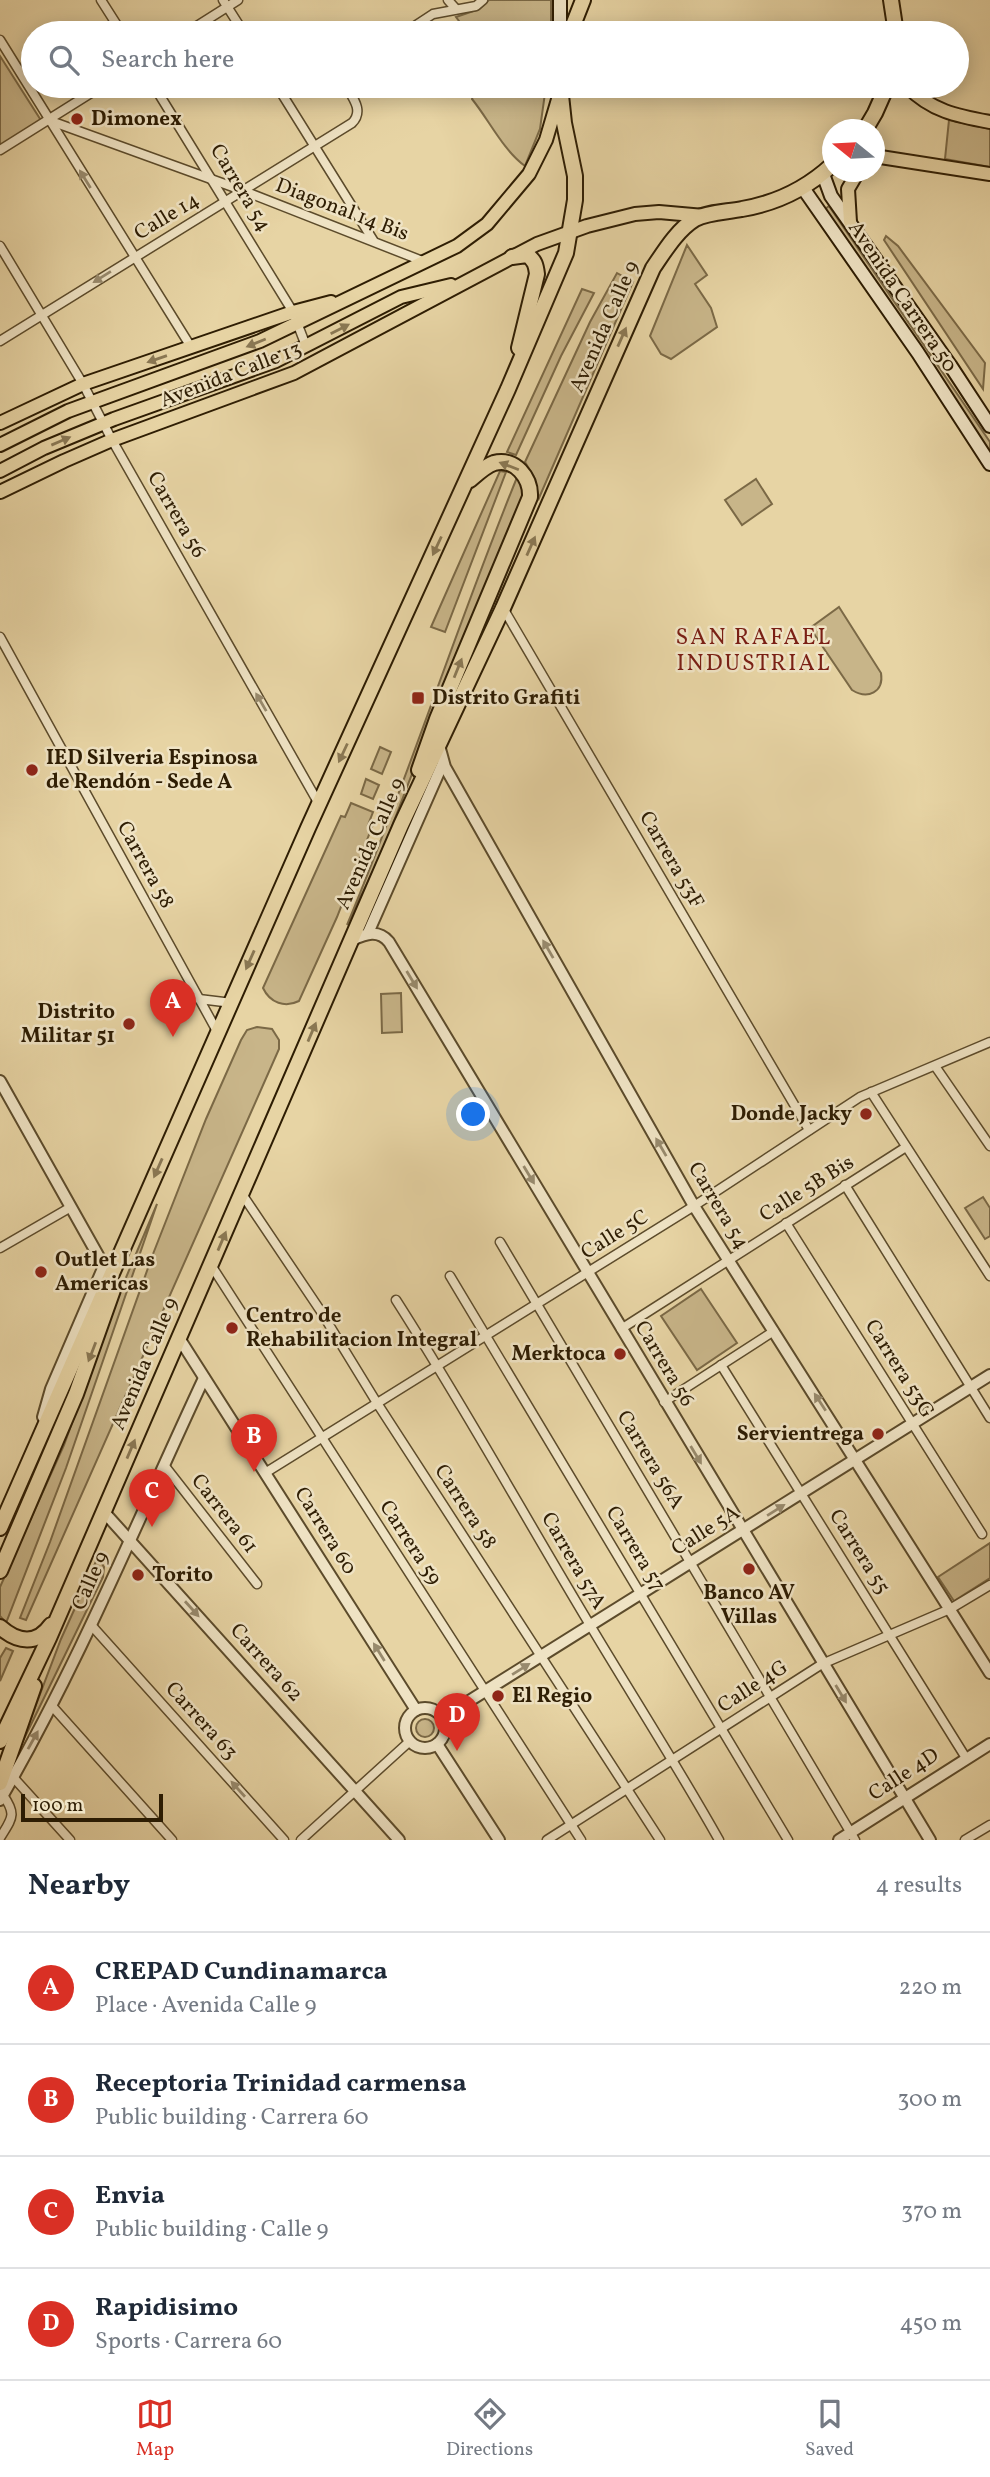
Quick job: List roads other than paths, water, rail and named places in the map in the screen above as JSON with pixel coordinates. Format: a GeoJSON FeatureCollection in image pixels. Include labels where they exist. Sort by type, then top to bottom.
{"type":"FeatureCollection","features":[{"type":"Feature","properties":{"kind":"highway"},"geometry":{"type":"LineString","coordinates":[[566,21],[573,0]]}},
{"type":"Feature","properties":{"kind":"highway"},"geometry":{"type":"LineString","coordinates":[[575,21],[583,0]]}},
{"type":"Feature","properties":{"kind":"highway"},"geometry":{"type":"LineString","coordinates":[[891,0],[894,21]]}},
{"type":"Feature","properties":{"kind":"highway"},"geometry":{"type":"LineString","coordinates":[[2,1519],[319,804],[508,390],[566,253],[575,200],[575,176],[561,98]]}},
{"type":"Feature","properties":{"kind":"highway"},"geometry":{"type":"LineString","coordinates":[[870,119],[881,98]]}},
{"type":"Feature","properties":{"kind":"highway","name":"Avenida Calle 9"},"geometry":{"type":"LineString","coordinates":[[0,1741],[64,1604],[401,825],[503,608],[653,268],[691,221],[762,205],[803,188],[822,174]]}},
{"type":"Feature","properties":{"kind":"highway"},"geometry":{"type":"LineString","coordinates":[[508,390],[537,275],[537,267],[531,257],[522,254],[512,257]]}},
{"type":"Feature","properties":{"kind":"highway"},"geometry":{"type":"LineString","coordinates":[[401,825],[437,719],[530,497],[530,489],[524,475],[515,467],[504,463],[488,466],[466,484]]}},
{"type":"Feature","properties":{"kind":"highway"},"geometry":{"type":"LineString","coordinates":[[104,1266],[137,1217]]}},
{"type":"Feature","properties":{"kind":"highway"},"geometry":{"type":"LineString","coordinates":[[0,1571],[76,1394],[137,1217]]}},
{"type":"Feature","properties":{"kind":"highway"},"geometry":{"type":"LineString","coordinates":[[0,1627],[20,1639],[32,1641],[48,1630],[64,1604]]}},
{"type":"Feature","properties":{"kind":"highway","name":"Avenida Calle 9"},"geometry":{"type":"LineString","coordinates":[[4,1788],[49,1638]]}},
{"type":"Feature","properties":{"kind":"main road"},"geometry":{"type":"LineString","coordinates":[[560,0],[561,21]]}},
{"type":"Feature","properties":{"kind":"main road","name":"Avenida Calle 13"},"geometry":{"type":"LineString","coordinates":[[0,423],[83,384],[191,347],[295,318],[362,293],[473,235],[499,212],[536,163],[556,111],[558,98]]}},
{"type":"Feature","properties":{"kind":"main road"},"geometry":{"type":"LineString","coordinates":[[919,98],[942,112],[990,122]]}},
{"type":"Feature","properties":{"kind":"main road"},"geometry":{"type":"LineString","coordinates":[[885,157],[990,174]]}},
{"type":"Feature","properties":{"kind":"main road"},"geometry":{"type":"LineString","coordinates":[[885,161],[899,159]]}},
{"type":"Feature","properties":{"kind":"main road","name":"Avenida Carrera 50"},"geometry":{"type":"LineString","coordinates":[[829,182],[831,196],[990,421]]}},
{"type":"Feature","properties":{"kind":"main road"},"geometry":{"type":"LineString","coordinates":[[850,222],[848,189],[852,182]]}},
{"type":"Feature","properties":{"kind":"main road","name":"Avenida Carrera 50"},"geometry":{"type":"LineString","coordinates":[[803,188],[918,353],[990,464]]}},
{"type":"Feature","properties":{"kind":"main road","name":"Avenida Calle 13"},"geometry":{"type":"LineString","coordinates":[[0,492],[111,440],[216,403],[310,365],[537,244],[570,231],[635,214],[659,212],[704,216]]}},
{"type":"Feature","properties":{"kind":"main road","name":"Avenida Calle 13"},"geometry":{"type":"LineString","coordinates":[[0,471],[44,448],[103,424],[261,368],[401,298],[469,280]]}},
{"type":"Feature","properties":{"kind":"main road","name":"Avenida Calle 13"},"geometry":{"type":"LineString","coordinates":[[0,445],[44,422],[92,402],[226,355],[295,318]]}},
{"type":"Feature","properties":{"kind":"main road"},"geometry":{"type":"LineString","coordinates":[[181,395],[216,403]]}},
{"type":"Feature","properties":{"kind":"street"},"geometry":{"type":"LineString","coordinates":[[101,0],[114,21]]}},
{"type":"Feature","properties":{"kind":"street"},"geometry":{"type":"LineString","coordinates":[[202,21],[225,3],[238,0]]}},
{"type":"Feature","properties":{"kind":"street"},"geometry":{"type":"LineString","coordinates":[[449,0],[456,9]]}},
{"type":"Feature","properties":{"kind":"street"},"geometry":{"type":"LineString","coordinates":[[422,21],[433,14],[476,6],[483,0]]}},
{"type":"Feature","properties":{"kind":"street"},"geometry":{"type":"LineString","coordinates":[[225,3],[236,21]]}},
{"type":"Feature","properties":{"kind":"street"},"geometry":{"type":"LineString","coordinates":[[0,40],[21,75]]}},
{"type":"Feature","properties":{"kind":"street"},"geometry":{"type":"LineString","coordinates":[[35,98],[191,347]]}},
{"type":"Feature","properties":{"kind":"street"},"geometry":{"type":"LineString","coordinates":[[0,149],[83,98]]}},
{"type":"Feature","properties":{"kind":"street","name":"Carrera 54"},"geometry":{"type":"LineString","coordinates":[[162,98],[295,318],[306,346]]}},
{"type":"Feature","properties":{"kind":"street"},"geometry":{"type":"LineString","coordinates":[[284,98],[373,240]]}},
{"type":"Feature","properties":{"kind":"street","name":"Calle 14"},"geometry":{"type":"LineString","coordinates":[[0,341],[227,202],[357,117],[357,106],[353,98]]}},
{"type":"Feature","properties":{"kind":"street","name":"Diagonal 14 Bis"},"geometry":{"type":"LineString","coordinates":[[48,120],[244,191],[425,262]]}},
{"type":"Feature","properties":{"kind":"street","name":"Carrera 56"},"geometry":{"type":"LineString","coordinates":[[0,246],[83,384],[111,440],[319,804]]}},
{"type":"Feature","properties":{"kind":"street","name":"Carrera 53F"},"geometry":{"type":"LineString","coordinates":[[503,608],[808,1130]]}},
{"type":"Feature","properties":{"kind":"street","name":"Carrera 58"},"geometry":{"type":"LineString","coordinates":[[0,637],[218,1033]]}},
{"type":"Feature","properties":{"kind":"street","name":"Carrera 54"},"geometry":{"type":"LineString","coordinates":[[439,745],[443,763],[694,1206],[988,1667]]}},
{"type":"Feature","properties":{"kind":"street"},"geometry":{"type":"LineString","coordinates":[[352,940],[368,933],[443,763]]}},
{"type":"Feature","properties":{"kind":"street","name":"Carrera 56"},"geometry":{"type":"LineString","coordinates":[[368,933],[383,936],[389,942],[930,1840]]}},
{"type":"Feature","properties":{"kind":"street"},"geometry":{"type":"LineString","coordinates":[[199,999],[232,1003]]}},
{"type":"Feature","properties":{"kind":"street","name":"Calle 5C"},"geometry":{"type":"LineString","coordinates":[[265,1473],[694,1206],[808,1130],[871,1092],[990,1042]]}},
{"type":"Feature","properties":{"kind":"street"},"geometry":{"type":"LineString","coordinates":[[935,1066],[990,1146]]}},
{"type":"Feature","properties":{"kind":"street"},"geometry":{"type":"LineString","coordinates":[[0,1081],[104,1266],[51,1389],[36,1446]]}},
{"type":"Feature","properties":{"kind":"street"},"geometry":{"type":"LineString","coordinates":[[871,1092],[990,1276]]}},
{"type":"Feature","properties":{"kind":"street","name":"Calle 5B Bis"},"geometry":{"type":"LineString","coordinates":[[621,1329],[906,1147]]}},
{"type":"Feature","properties":{"kind":"street"},"geometry":{"type":"LineString","coordinates":[[845,1185],[990,1418]]}},
{"type":"Feature","properties":{"kind":"street","name":"Carrera 58"},"geometry":{"type":"LineString","coordinates":[[242,1194],[320,1310],[377,1404],[660,1840]]}},
{"type":"Feature","properties":{"kind":"street"},"geometry":{"type":"LineString","coordinates":[[0,1248],[71,1207]]}},
{"type":"Feature","properties":{"kind":"street","name":"Carrera 53G"},"geometry":{"type":"LineString","coordinates":[[786,1223],[982,1534]]}},
{"type":"Feature","properties":{"kind":"street","name":"Carrera 56A"},"geometry":{"type":"LineString","coordinates":[[500,1242],[853,1836]]}},
{"type":"Feature","properties":{"kind":"street","name":"Carrera 59"},"geometry":{"type":"LineString","coordinates":[[211,1265],[581,1840]]}},
{"type":"Feature","properties":{"kind":"street","name":"Carrera 57"},"geometry":{"type":"LineString","coordinates":[[450,1276],[788,1840]]}},
{"type":"Feature","properties":{"kind":"street","name":"Carrera 57A"},"geometry":{"type":"LineString","coordinates":[[396,1300],[438,1366],[590,1625],[674,1759],[719,1840]]}},
{"type":"Feature","properties":{"kind":"street"},"geometry":{"type":"LineString","coordinates":[[664,1402],[774,1331]]}},
{"type":"Feature","properties":{"kind":"street","name":"Carrera 60"},"geometry":{"type":"LineString","coordinates":[[179,1338],[416,1710]]}},
{"type":"Feature","properties":{"kind":"street","name":"Carrera 55"},"geometry":{"type":"LineString","coordinates":[[722,1365],[967,1758]]}},
{"type":"Feature","properties":{"kind":"street","name":"Calle 5A"},"geometry":{"type":"LineString","coordinates":[[442,1718],[990,1375]]}},
{"type":"Feature","properties":{"kind":"street","name":"Calle 9"},"geometry":{"type":"LineString","coordinates":[[4,1788],[52,1706],[92,1626],[204,1377]]}},
{"type":"Feature","properties":{"kind":"street","name":"Carrera 61"},"geometry":{"type":"LineString","coordinates":[[164,1465],[257,1584]]}},
{"type":"Feature","properties":{"kind":"street","name":"Carrera 62"},"geometry":{"type":"LineString","coordinates":[[104,1512],[399,1840]]}},
{"type":"Feature","properties":{"kind":"street","name":"Calle 4G"},"geometry":{"type":"LineString","coordinates":[[547,1840],[822,1664],[950,1609],[990,1585]]}},
{"type":"Feature","properties":{"kind":"street","name":"Carrera 63"},"geometry":{"type":"LineString","coordinates":[[92,1626],[284,1840]]}},
{"type":"Feature","properties":{"kind":"street"},"geometry":{"type":"LineString","coordinates":[[52,1706],[172,1840]]}},
{"type":"Feature","properties":{"kind":"street"},"geometry":{"type":"LineString","coordinates":[[428,1708],[439,1713],[442,1718],[445,1729],[437,1744],[426,1748],[410,1741],[405,1724],[407,1718],[416,1710],[428,1708]]}},
{"type":"Feature","properties":{"kind":"street"},"geometry":{"type":"LineString","coordinates":[[301,1840],[410,1741]]}},
{"type":"Feature","properties":{"kind":"street"},"geometry":{"type":"LineString","coordinates":[[437,1744],[499,1840]]}},
{"type":"Feature","properties":{"kind":"street","name":"Calle 4D"},"geometry":{"type":"LineString","coordinates":[[839,1840],[853,1836],[904,1797],[990,1744]]}},
{"type":"Feature","properties":{"kind":"street"},"geometry":{"type":"LineString","coordinates":[[0,1838],[12,1815],[4,1788]]}},
{"type":"Feature","properties":{"kind":"street"},"geometry":{"type":"LineString","coordinates":[[4,1788],[71,1840]]}},
{"type":"Feature","properties":{"kind":"street"},"geometry":{"type":"LineString","coordinates":[[965,1840],[990,1825]]}},
{"type":"Feature","properties":{"kind":"place","name":"Dimonex"},"geometry":{"type":"Point","coordinates":[77,119]}},
{"type":"Feature","properties":{"kind":"place","name":"Distrito Grafiti"},"geometry":{"type":"Point","coordinates":[418,698]}},
{"type":"Feature","properties":{"kind":"place","name":"IED Silveria Espinosa de Rendón - Sede A"},"geometry":{"type":"Point","coordinates":[32,770]}},
{"type":"Feature","properties":{"kind":"place","name":"Distrito Militar 51"},"geometry":{"type":"Point","coordinates":[129,1024]}},
{"type":"Feature","properties":{"kind":"place","name":"CREPAD Cundinamarca"},"geometry":{"type":"Point","coordinates":[173,1037]}},
{"type":"Feature","properties":{"kind":"place","name":"Donde Jacky"},"geometry":{"type":"Point","coordinates":[866,1114]}},
{"type":"Feature","properties":{"kind":"place","name":"Outlet Las Americas"},"geometry":{"type":"Point","coordinates":[41,1272]}},
{"type":"Feature","properties":{"kind":"place","name":"Centro de Rehabilitacion Integral"},"geometry":{"type":"Point","coordinates":[232,1328]}},
{"type":"Feature","properties":{"kind":"place","name":"Merktoca"},"geometry":{"type":"Point","coordinates":[620,1354]}},
{"type":"Feature","properties":{"kind":"place","name":"Servientrega"},"geometry":{"type":"Point","coordinates":[878,1434]}},
{"type":"Feature","properties":{"kind":"place","name":"Receptoria Trinidad carmensa"},"geometry":{"type":"Point","coordinates":[254,1472]}},
{"type":"Feature","properties":{"kind":"place","name":"Envia"},"geometry":{"type":"Point","coordinates":[152,1527]}},
{"type":"Feature","properties":{"kind":"place","name":"Banco AV Villas"},"geometry":{"type":"Point","coordinates":[749,1569]}},
{"type":"Feature","properties":{"kind":"place","name":"Torito"},"geometry":{"type":"Point","coordinates":[138,1575]}},
{"type":"Feature","properties":{"kind":"place","name":"El Regio"},"geometry":{"type":"Point","coordinates":[498,1696]}},
{"type":"Feature","properties":{"kind":"place","name":"Rapidisimo"},"geometry":{"type":"Point","coordinates":[457,1751]}},
{"type":"Feature","properties":{"kind":"district","name":"SAN RAFAEL INDUSTRIAL"},"geometry":{"type":"Point","coordinates":[754,651]}}]}
